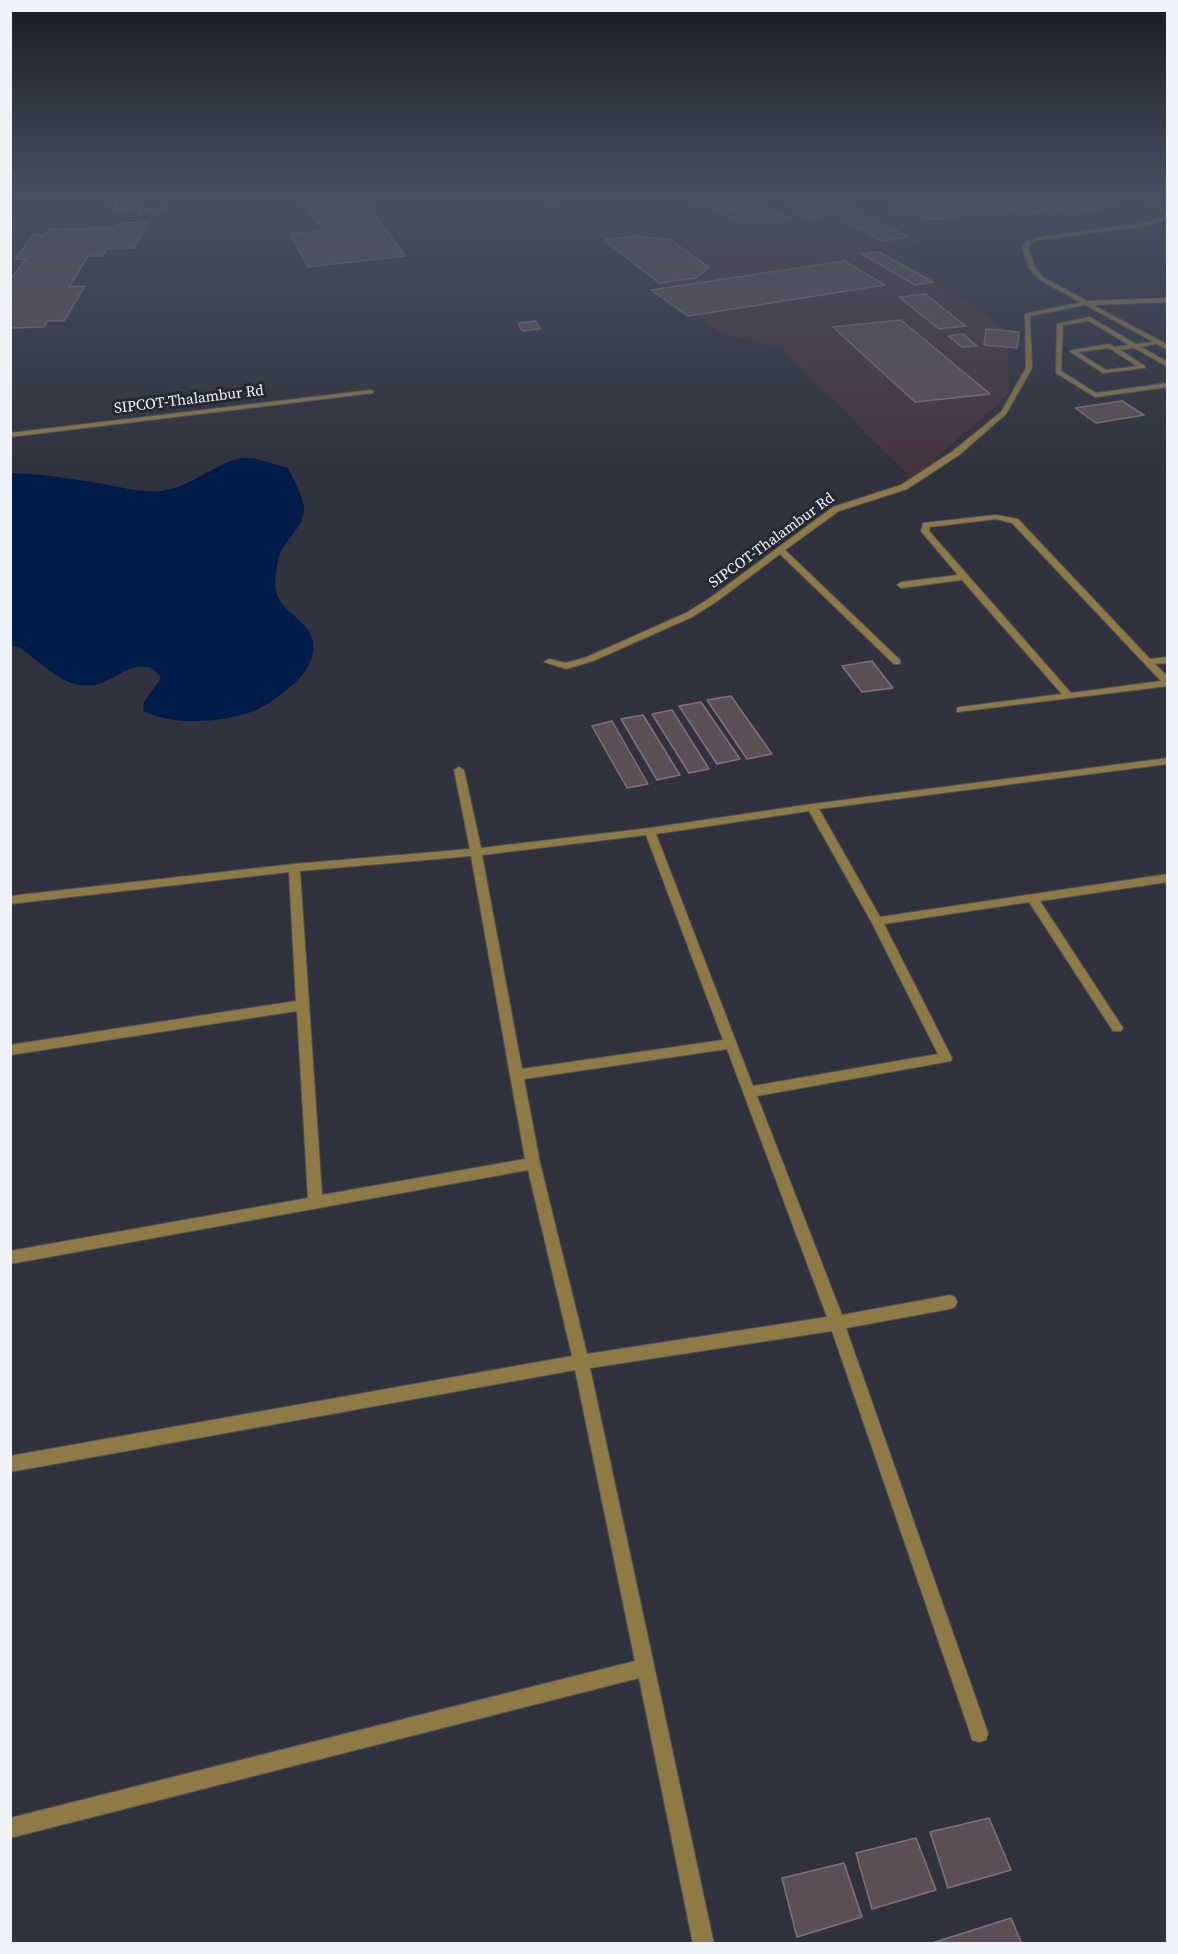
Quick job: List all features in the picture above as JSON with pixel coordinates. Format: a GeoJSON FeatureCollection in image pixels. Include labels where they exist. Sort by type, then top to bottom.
{"type":"FeatureCollection","features":[{"type":"Feature","properties":{"kind":"street"},"geometry":{"type":"LineString","coordinates":[[1060,288],[1167,348]]}},
{"type":"Feature","properties":{"kind":"street","name":"SIPCOT-Thalambur Rd"},"geometry":{"type":"LineString","coordinates":[[549,662],[566,666],[590,659],[670,624],[713,600],[836,509],[904,487],[972,441],[1004,413],[1029,368],[1027,315],[1088,303],[1167,300]]}},
{"type":"Feature","properties":{"kind":"street"},"geometry":{"type":"LineString","coordinates":[[1167,365],[1090,319],[1060,324],[1058,372],[1095,395],[1167,385]]}},
{"type":"Feature","properties":{"kind":"street"},"geometry":{"type":"LineString","coordinates":[[1114,349],[1143,367],[1105,372],[1072,351],[1109,346],[1114,349],[1158,342]]}},
{"type":"Feature","properties":{"kind":"street","name":"SIPCOT-Thalambur Rd"},"geometry":{"type":"LineString","coordinates":[[10,435],[371,392]]}},
{"type":"Feature","properties":{"kind":"street"},"geometry":{"type":"LineString","coordinates":[[1068,695],[964,577],[926,531],[926,525],[996,517],[1015,520],[1167,683]]}},
{"type":"Feature","properties":{"kind":"street"},"geometry":{"type":"LineString","coordinates":[[780,550],[897,662]]}},
{"type":"Feature","properties":{"kind":"street"},"geometry":{"type":"LineString","coordinates":[[901,585],[964,577]]}},
{"type":"Feature","properties":{"kind":"street"},"geometry":{"type":"LineString","coordinates":[[1147,662],[1167,660]]}},
{"type":"Feature","properties":{"kind":"street"},"geometry":{"type":"LineString","coordinates":[[960,710],[1167,683]]}},
{"type":"Feature","properties":{"kind":"street"},"geometry":{"type":"LineString","coordinates":[[10,900],[294,868],[476,852],[650,831],[812,807],[1167,761]]}},
{"type":"Feature","properties":{"kind":"street"},"geometry":{"type":"LineString","coordinates":[[459,770],[533,1163],[581,1362],[704,1944]]}},
{"type":"Feature","properties":{"kind":"street"},"geometry":{"type":"LineString","coordinates":[[749,1092],[946,1058],[877,921],[812,807]]}},
{"type":"Feature","properties":{"kind":"street"},"geometry":{"type":"LineString","coordinates":[[650,831],[837,1323],[979,1733]]}},
{"type":"Feature","properties":{"kind":"street"},"geometry":{"type":"LineString","coordinates":[[294,868],[315,1203]]}},
{"type":"Feature","properties":{"kind":"street"},"geometry":{"type":"LineString","coordinates":[[877,921],[1167,878]]}},
{"type":"Feature","properties":{"kind":"street"},"geometry":{"type":"LineString","coordinates":[[1032,898],[1117,1028]]}},
{"type":"Feature","properties":{"kind":"street"},"geometry":{"type":"LineString","coordinates":[[10,1050],[303,1005]]}},
{"type":"Feature","properties":{"kind":"street"},"geometry":{"type":"LineString","coordinates":[[517,1076],[731,1044]]}},
{"type":"Feature","properties":{"kind":"street"},"geometry":{"type":"LineString","coordinates":[[10,1258],[533,1163]]}},
{"type":"Feature","properties":{"kind":"street"},"geometry":{"type":"LineString","coordinates":[[10,1464],[581,1362],[837,1323],[950,1302]]}},
{"type":"Feature","properties":{"kind":"street"},"geometry":{"type":"LineString","coordinates":[[10,1827],[646,1667]]}},
{"type":"Feature","properties":{"kind":"shaded area"},"geometry":{"type":"Polygon","coordinates":[[[664,288],[949,288],[1007,331],[1009,394],[912,479],[782,349],[718,332],[664,288]]]}},
{"type":"Feature","properties":{"kind":"water"},"geometry":{"type":"Polygon","coordinates":[[[253,458],[288,468],[303,502],[303,517],[280,554],[276,577],[276,591],[283,605],[306,627],[313,641],[312,655],[307,668],[289,688],[261,707],[238,716],[197,721],[169,719],[143,711],[144,702],[161,678],[147,667],[131,669],[99,684],[78,685],[62,679],[20,648],[11,645],[11,473],[65,478],[137,490],[161,491],[182,485],[230,461],[253,458]]]}},
{"type":"Feature","properties":{"kind":"building"},"geometry":{"type":"Polygon","coordinates":[[[10,288],[84,288],[64,321],[47,321],[44,327],[10,328],[10,288]]]}},
{"type":"Feature","properties":{"kind":"building"},"geometry":{"type":"Polygon","coordinates":[[[663,288],[865,288],[688,316],[651,290],[663,288]]]}},
{"type":"Feature","properties":{"kind":"building"},"geometry":{"type":"Polygon","coordinates":[[[925,294],[966,326],[939,329],[899,297],[925,294]]]}},
{"type":"Feature","properties":{"kind":"building"},"geometry":{"type":"Polygon","coordinates":[[[901,320],[990,394],[915,402],[833,327],[901,320]]]}},
{"type":"Feature","properties":{"kind":"building"},"geometry":{"type":"Polygon","coordinates":[[[536,321],[540,329],[522,331],[518,323],[536,321]]]}},
{"type":"Feature","properties":{"kind":"building"},"geometry":{"type":"Polygon","coordinates":[[[986,329],[1019,332],[1017,348],[984,345],[986,329]]]}},
{"type":"Feature","properties":{"kind":"building"},"geometry":{"type":"Polygon","coordinates":[[[963,334],[977,346],[962,347],[948,336],[963,334]]]}},
{"type":"Feature","properties":{"kind":"building"},"geometry":{"type":"Polygon","coordinates":[[[1122,401],[1144,415],[1096,423],[1075,408],[1122,401]]]}},
{"type":"Feature","properties":{"kind":"building"},"geometry":{"type":"Polygon","coordinates":[[[872,661],[893,688],[862,692],[842,666],[872,661]]]}},
{"type":"Feature","properties":{"kind":"building"},"geometry":{"type":"Polygon","coordinates":[[[731,696],[772,754],[747,759],[707,700],[731,696]]]}},
{"type":"Feature","properties":{"kind":"building"},"geometry":{"type":"Polygon","coordinates":[[[701,702],[740,759],[717,764],[679,706],[701,702]]]}},
{"type":"Feature","properties":{"kind":"building"},"geometry":{"type":"Polygon","coordinates":[[[672,710],[709,769],[689,773],[652,714],[672,710]]]}},
{"type":"Feature","properties":{"kind":"building"},"geometry":{"type":"Polygon","coordinates":[[[643,715],[680,775],[657,780],[621,719],[643,715]]]}},
{"type":"Feature","properties":{"kind":"building"},"geometry":{"type":"Polygon","coordinates":[[[612,721],[648,784],[627,788],[592,726],[612,721]]]}},
{"type":"Feature","properties":{"kind":"building"},"geometry":{"type":"Polygon","coordinates":[[[989,1818],[1011,1870],[948,1888],[930,1832],[989,1818]]]}},
{"type":"Feature","properties":{"kind":"building"},"geometry":{"type":"Polygon","coordinates":[[[916,1838],[936,1890],[872,1909],[856,1853],[916,1838]]]}},
{"type":"Feature","properties":{"kind":"building"},"geometry":{"type":"Polygon","coordinates":[[[844,1863],[862,1917],[797,1937],[782,1878],[844,1863]]]}},
{"type":"Feature","properties":{"kind":"building"},"geometry":{"type":"Polygon","coordinates":[[[1011,1918],[1022,1944],[929,1944],[1011,1918]]]}}]}
